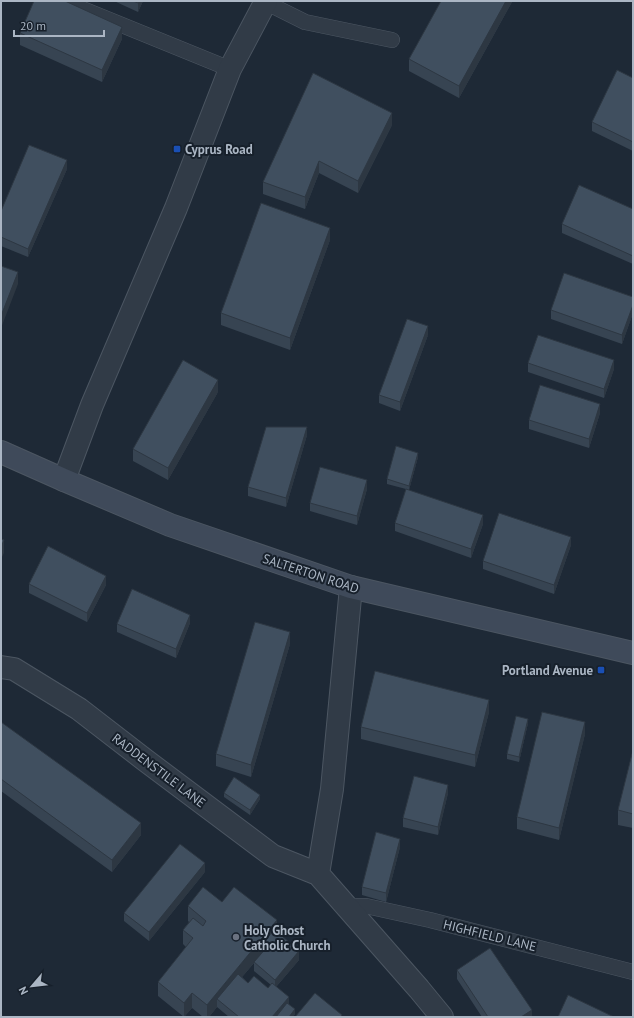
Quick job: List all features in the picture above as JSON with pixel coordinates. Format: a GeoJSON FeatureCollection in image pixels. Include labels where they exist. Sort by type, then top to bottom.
{"type":"FeatureCollection","features":[{"type":"Feature","properties":{"kind":"main road","name":"SALTERTON ROAD"},"geometry":{"type":"LineString","coordinates":[[1,452],[170,525],[351,587],[633,653]]}},
{"type":"Feature","properties":{"kind":"street"},"geometry":{"type":"LineString","coordinates":[[64,480],[92,405],[176,208],[230,69],[266,2]]}},
{"type":"Feature","properties":{"kind":"street"},"geometry":{"type":"LineString","coordinates":[[318,874],[332,789],[351,587]]}},
{"type":"Feature","properties":{"kind":"street","name":"RADDENSTILE LANE"},"geometry":{"type":"LineString","coordinates":[[1,667],[14,669],[79,709],[151,765],[274,856],[318,874],[442,1017]]}},
{"type":"Feature","properties":{"kind":"lane"},"geometry":{"type":"LineString","coordinates":[[63,1],[230,69]]}},
{"type":"Feature","properties":{"kind":"lane"},"geometry":{"type":"LineString","coordinates":[[266,2],[305,22],[392,40]]}},
{"type":"Feature","properties":{"kind":"lane","name":"HIGHFIELD LANE"},"geometry":{"type":"LineString","coordinates":[[346,906],[366,906],[430,920],[633,972]]}},
{"type":"Feature","properties":{"kind":"building"},"geometry":{"type":"Polygon","coordinates":[[[34,1],[65,1],[122,27],[102,70],[20,33],[34,1]]]}},
{"type":"Feature","properties":{"kind":"building"},"geometry":{"type":"Polygon","coordinates":[[[441,1],[506,1],[459,86],[409,59],[441,1]]]}},
{"type":"Feature","properties":{"kind":"building"},"geometry":{"type":"Polygon","coordinates":[[[617,70],[633,78],[633,142],[592,122],[617,70]]]}},
{"type":"Feature","properties":{"kind":"building"},"geometry":{"type":"Polygon","coordinates":[[[313,73],[392,113],[358,181],[319,161],[305,197],[263,182],[313,73]]]}},
{"type":"Feature","properties":{"kind":"building"},"geometry":{"type":"Polygon","coordinates":[[[29,145],[67,160],[28,249],[1,237],[1,211],[29,145]]]}},
{"type":"Feature","properties":{"kind":"building"},"geometry":{"type":"Polygon","coordinates":[[[579,185],[633,209],[633,256],[562,224],[579,185]]]}},
{"type":"Feature","properties":{"kind":"building"},"geometry":{"type":"Polygon","coordinates":[[[261,203],[330,228],[290,338],[221,313],[261,203]]]}},
{"type":"Feature","properties":{"kind":"building"},"geometry":{"type":"Polygon","coordinates":[[[1,266],[18,272],[1,316],[1,266]]]}},
{"type":"Feature","properties":{"kind":"building"},"geometry":{"type":"Polygon","coordinates":[[[564,273],[633,297],[633,305],[622,335],[551,310],[564,273]]]}},
{"type":"Feature","properties":{"kind":"building"},"geometry":{"type":"Polygon","coordinates":[[[407,319],[428,326],[400,402],[379,395],[407,319]]]}},
{"type":"Feature","properties":{"kind":"building"},"geometry":{"type":"Polygon","coordinates":[[[538,335],[614,360],[604,389],[528,363],[538,335]]]}},
{"type":"Feature","properties":{"kind":"building"},"geometry":{"type":"Polygon","coordinates":[[[183,360],[218,380],[168,468],[133,449],[183,360]]]}},
{"type":"Feature","properties":{"kind":"building"},"geometry":{"type":"Polygon","coordinates":[[[540,385],[600,404],[589,439],[529,420],[540,385]]]}},
{"type":"Feature","properties":{"kind":"building"},"geometry":{"type":"Polygon","coordinates":[[[266,427],[307,427],[286,498],[248,487],[266,427]]]}},
{"type":"Feature","properties":{"kind":"building"},"geometry":{"type":"Polygon","coordinates":[[[396,446],[418,453],[409,486],[387,479],[396,446]]]}},
{"type":"Feature","properties":{"kind":"building"},"geometry":{"type":"Polygon","coordinates":[[[320,467],[367,480],[357,516],[310,503],[320,467]]]}},
{"type":"Feature","properties":{"kind":"building"},"geometry":{"type":"Polygon","coordinates":[[[406,489],[483,515],[471,549],[395,523],[406,489]]]}},
{"type":"Feature","properties":{"kind":"building"},"geometry":{"type":"Polygon","coordinates":[[[499,513],[571,537],[554,585],[483,561],[499,513]]]}},
{"type":"Feature","properties":{"kind":"building"},"geometry":{"type":"Polygon","coordinates":[[[1,539],[4,540],[1,547],[1,539]]]}},
{"type":"Feature","properties":{"kind":"building"},"geometry":{"type":"Polygon","coordinates":[[[48,546],[106,576],[87,613],[29,584],[48,546]]]}},
{"type":"Feature","properties":{"kind":"building"},"geometry":{"type":"Polygon","coordinates":[[[132,589],[190,615],[176,649],[117,624],[132,589]]]}},
{"type":"Feature","properties":{"kind":"building"},"geometry":{"type":"Polygon","coordinates":[[[255,622],[290,632],[251,765],[216,754],[255,622]]]}},
{"type":"Feature","properties":{"kind":"building"},"geometry":{"type":"Polygon","coordinates":[[[375,671],[489,700],[475,755],[361,727],[375,671]]]}},
{"type":"Feature","properties":{"kind":"building"},"geometry":{"type":"Polygon","coordinates":[[[542,712],[585,722],[559,828],[517,817],[542,712]]]}},
{"type":"Feature","properties":{"kind":"building"},"geometry":{"type":"Polygon","coordinates":[[[516,716],[528,719],[519,757],[507,754],[516,716]]]}},
{"type":"Feature","properties":{"kind":"building"},"geometry":{"type":"Polygon","coordinates":[[[1,722],[141,823],[112,860],[1,779],[1,722]]]}},
{"type":"Feature","properties":{"kind":"building"},"geometry":{"type":"Polygon","coordinates":[[[633,750],[633,814],[618,810],[633,750]]]}},
{"type":"Feature","properties":{"kind":"building"},"geometry":{"type":"Polygon","coordinates":[[[414,776],[448,785],[438,827],[403,818],[414,776]]]}},
{"type":"Feature","properties":{"kind":"building"},"geometry":{"type":"Polygon","coordinates":[[[234,777],[260,795],[250,810],[224,793],[234,777]]]}},
{"type":"Feature","properties":{"kind":"building"},"geometry":{"type":"Polygon","coordinates":[[[376,832],[400,839],[386,893],[362,887],[376,832]]]}},
{"type":"Feature","properties":{"kind":"building"},"geometry":{"type":"Polygon","coordinates":[[[180,844],[205,863],[149,932],[124,913],[180,844]]]}},
{"type":"Feature","properties":{"kind":"building"},"geometry":{"type":"Polygon","coordinates":[[[203,887],[222,902],[234,887],[277,920],[207,1005],[192,993],[184,1003],[158,982],[193,938],[183,930],[193,918],[203,926],[206,921],[188,906],[203,887]]]}},
{"type":"Feature","properties":{"kind":"building"},"geometry":{"type":"Polygon","coordinates":[[[274,929],[299,951],[275,980],[254,962],[268,946],[264,943],[274,929]]]}},
{"type":"Feature","properties":{"kind":"building"},"geometry":{"type":"Polygon","coordinates":[[[490,948],[532,1010],[521,1017],[488,1017],[457,970],[490,948]]]}},
{"type":"Feature","properties":{"kind":"building"},"geometry":{"type":"Polygon","coordinates":[[[238,974],[248,983],[254,976],[268,988],[272,983],[289,997],[272,1017],[239,1017],[217,999],[238,974]]]}},
{"type":"Feature","properties":{"kind":"building"},"geometry":{"type":"Polygon","coordinates":[[[315,993],[342,1015],[340,1017],[295,1017],[315,993]]]}},
{"type":"Feature","properties":{"kind":"building"},"geometry":{"type":"Polygon","coordinates":[[[568,995],[614,1017],[558,1017],[568,995]]]}},
{"type":"Feature","properties":{"kind":"building"},"geometry":{"type":"Polygon","coordinates":[[[287,1003],[295,1009],[289,1017],[276,1017],[287,1003]]]}},
{"type":"Feature","properties":{"kind":"place","name":"Cyprus Road"},"geometry":{"type":"Point","coordinates":[177,149]}},
{"type":"Feature","properties":{"kind":"place","name":"Portland Avenue"},"geometry":{"type":"Point","coordinates":[601,670]}},
{"type":"Feature","properties":{"kind":"place","name":"Holy Ghost Catholic Church"},"geometry":{"type":"Point","coordinates":[236,937]}}]}
